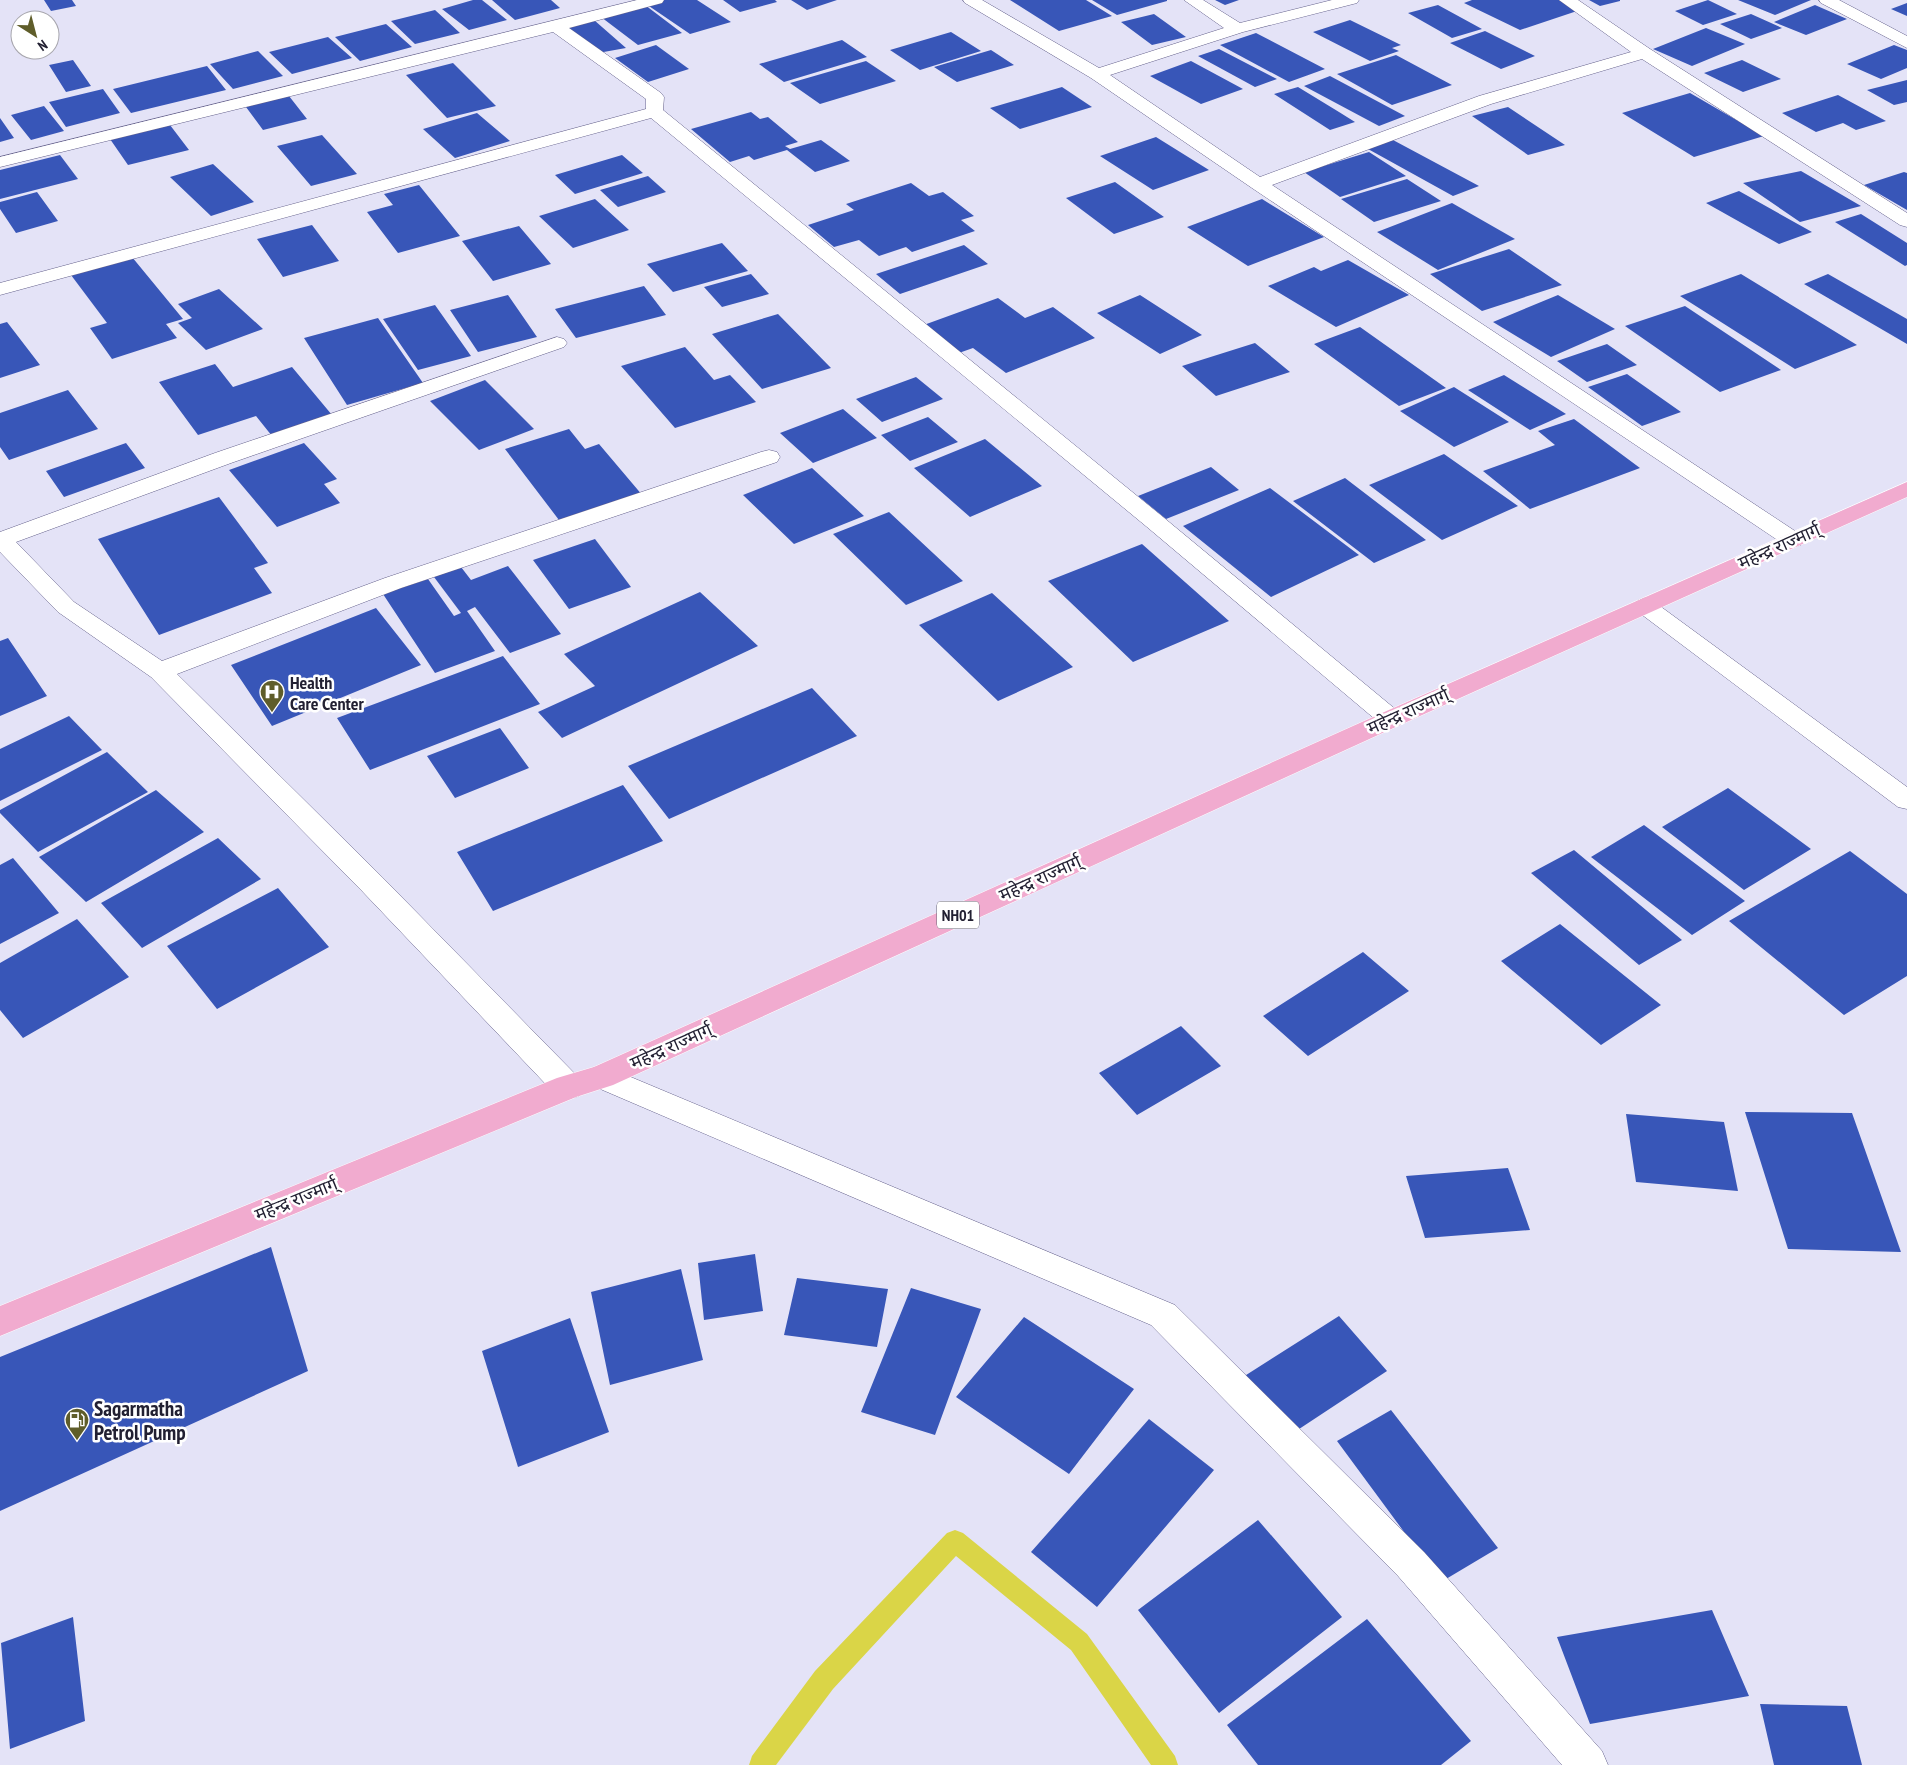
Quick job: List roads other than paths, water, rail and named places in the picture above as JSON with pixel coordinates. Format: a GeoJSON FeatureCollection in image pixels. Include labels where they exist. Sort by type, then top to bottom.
{"type":"FeatureCollection","features":[{"type":"Feature","properties":{"kind":"highway","name":"महेन्द्र राज्मार्ग्"},"geometry":{"type":"LineString","coordinates":[[0,1321],[568,1087],[602,1077],[1391,718],[1907,489]]}},
{"type":"Feature","properties":{"kind":"street"},"geometry":{"type":"LineString","coordinates":[[0,162],[656,0]]}},
{"type":"Feature","properties":{"kind":"street"},"geometry":{"type":"LineString","coordinates":[[971,0],[1097,74],[1258,184],[1794,540]]}},
{"type":"Feature","properties":{"kind":"street"},"geometry":{"type":"LineString","coordinates":[[1192,0],[1237,28]]}},
{"type":"Feature","properties":{"kind":"street"},"geometry":{"type":"LineString","coordinates":[[1097,74],[1237,28],[1351,0]]}},
{"type":"Feature","properties":{"kind":"street"},"geometry":{"type":"LineString","coordinates":[[1567,0],[1644,53],[1907,221]]}},
{"type":"Feature","properties":{"kind":"street"},"geometry":{"type":"LineString","coordinates":[[1827,0],[1907,43]]}},
{"type":"Feature","properties":{"kind":"street"},"geometry":{"type":"LineString","coordinates":[[556,26],[655,97],[654,112]]}},
{"type":"Feature","properties":{"kind":"street"},"geometry":{"type":"LineString","coordinates":[[1258,184],[1485,100],[1644,53]]}},
{"type":"Feature","properties":{"kind":"street"},"geometry":{"type":"LineString","coordinates":[[0,289],[654,112]]}},
{"type":"Feature","properties":{"kind":"street"},"geometry":{"type":"LineString","coordinates":[[654,112],[1155,522],[1391,718]]}},
{"type":"Feature","properties":{"kind":"street"},"geometry":{"type":"LineString","coordinates":[[557,343],[223,458],[0,539],[66,606],[160,671],[372,884],[568,1087]]}},
{"type":"Feature","properties":{"kind":"street"},"geometry":{"type":"LineString","coordinates":[[160,671],[393,583],[769,457]]}},
{"type":"Feature","properties":{"kind":"street"},"geometry":{"type":"LineString","coordinates":[[1645,606],[1907,800]]}},
{"type":"Feature","properties":{"kind":"street"},"geometry":{"type":"LineString","coordinates":[[602,1077],[1163,1314],[1411,1564],[1588,1765]]}},
{"type":"Feature","properties":{"kind":"waterway"},"geometry":{"type":"LineString","coordinates":[[761,1765],[824,1680],[955,1541],[1079,1642],[1166,1765]]}},
{"type":"Feature","properties":{"kind":"place","name":"Health Care Center"},"geometry":{"type":"Point","coordinates":[272,713]}},
{"type":"Feature","properties":{"kind":"place","name":"Sagarmatha Petrol Pump"},"geometry":{"type":"Point","coordinates":[77,1441]}}]}
